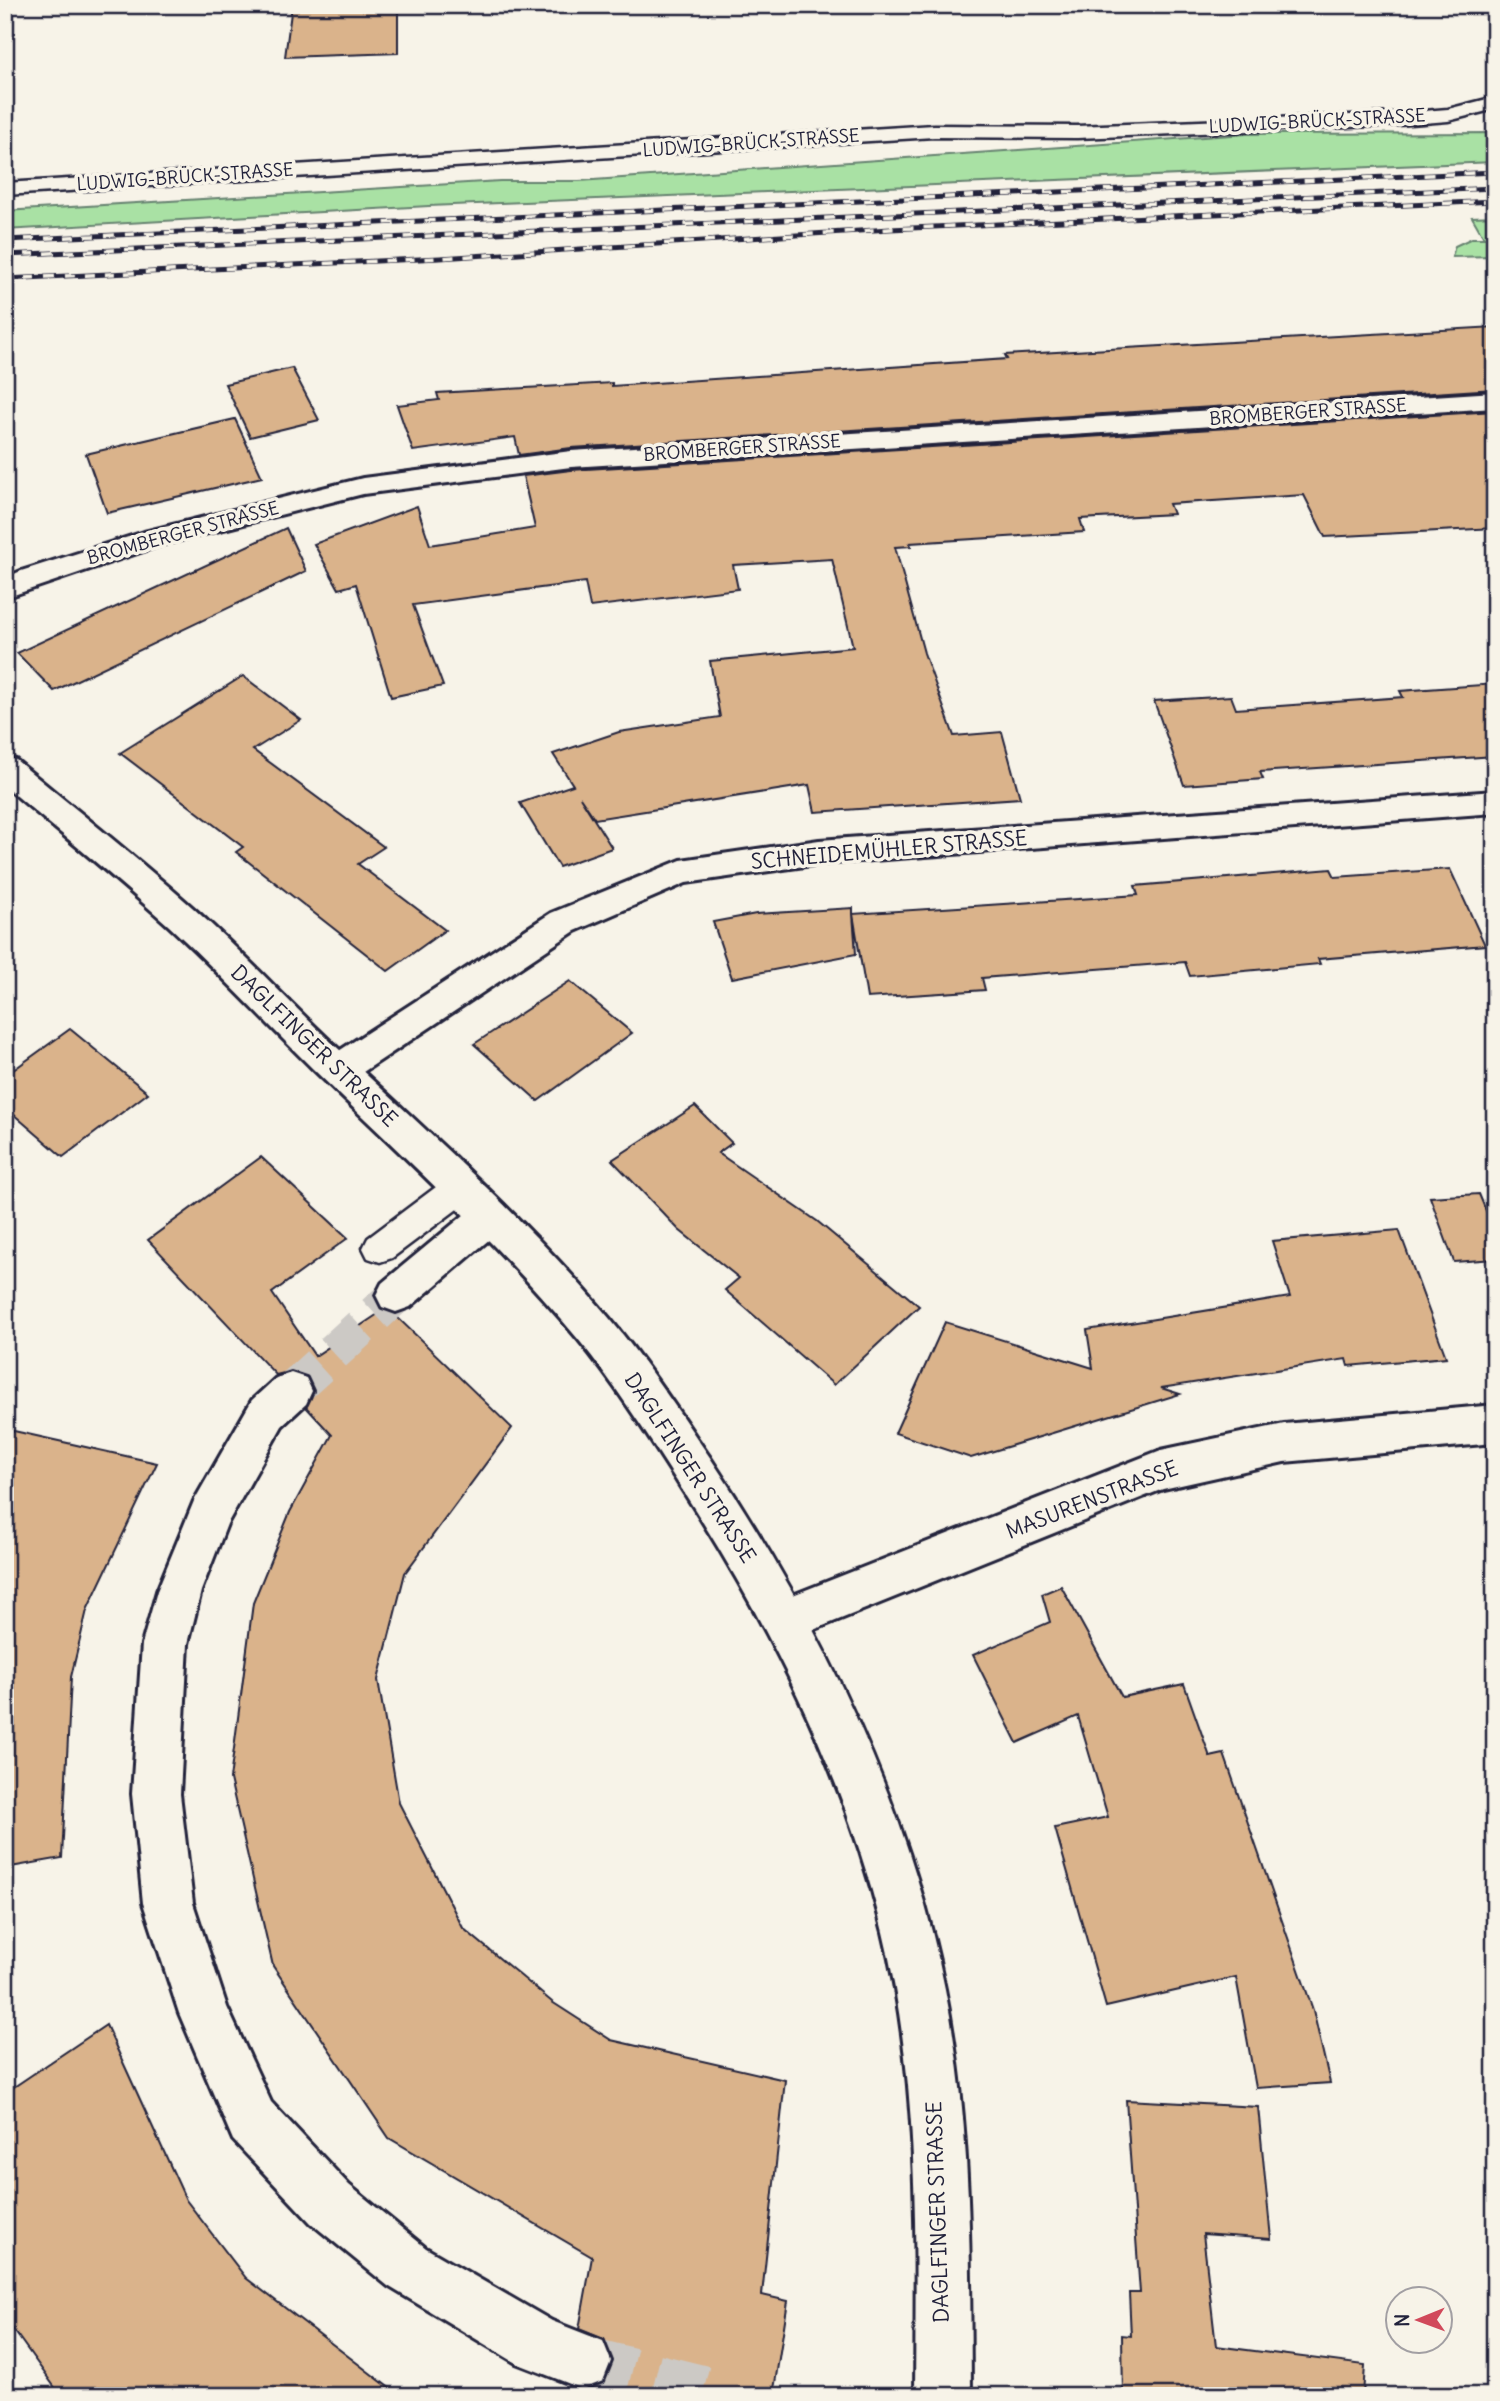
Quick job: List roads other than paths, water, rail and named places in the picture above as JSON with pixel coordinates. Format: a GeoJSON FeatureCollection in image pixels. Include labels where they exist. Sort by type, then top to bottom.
{"type":"FeatureCollection","features":[{"type":"Feature","properties":{"kind":"street","name":"BROMBERGER STRASSE"},"geometry":{"type":"LineString","coordinates":[[5,589],[31,577],[154,538],[363,486],[571,458],[1495,400]]}},
{"type":"Feature","properties":{"kind":"street","name":"DAGLFINGER STRASSE"},"geometry":{"type":"LineString","coordinates":[[5,768],[181,918],[475,1202],[628,1372],[710,1492],[786,1619],[845,1748],[883,1850],[911,1947],[926,2024],[939,2138],[943,2396]]}},
{"type":"Feature","properties":{"kind":"street","name":"SCHNEIDEMÜHLER STRASSE"},"geometry":{"type":"LineString","coordinates":[[338,1070],[563,922],[681,872],[820,852],[1495,802]]}},
{"type":"Feature","properties":{"kind":"street"},"geometry":{"type":"LineString","coordinates":[[396,1295],[475,1202]]}},
{"type":"Feature","properties":{"kind":"street"},"geometry":{"type":"LineString","coordinates":[[291,1391],[267,1413],[209,1515],[179,1591],[166,1644],[156,1794],[168,1903],[204,2013],[252,2121],[330,2204],[407,2267],[536,2343],[583,2361]]}},
{"type":"Feature","properties":{"kind":"street","name":"MASURENSTRASSE"},"geometry":{"type":"LineString","coordinates":[[786,1619],[1161,1470],[1284,1443],[1495,1424]]}},
{"type":"Feature","properties":{"kind":"lane","name":"LUDWIG-BRÜCK-STRASSE"},"geometry":{"type":"LineString","coordinates":[[5,189],[934,131],[1077,132],[1399,119],[1448,115],[1495,103]]}},
{"type":"Feature","properties":{"kind":"lane"},"geometry":{"type":"LineString","coordinates":[[380,1248],[475,1202]]}},
{"type":"Feature","properties":{"kind":"tunnel"},"geometry":{"type":"LineString","coordinates":[[291,1391],[396,1295]]}},
{"type":"Feature","properties":{"kind":"tunnel"},"geometry":{"type":"LineString","coordinates":[[583,2361],[726,2396]]}},
{"type":"Feature","properties":{"kind":"railway"},"geometry":{"type":"LineString","coordinates":[[5,240],[1495,172]]}},
{"type":"Feature","properties":{"kind":"railway"},"geometry":{"type":"LineString","coordinates":[[5,255],[1495,188]]}},
{"type":"Feature","properties":{"kind":"railway"},"geometry":{"type":"LineString","coordinates":[[5,279],[440,258],[890,229],[1495,201]]}}]}
